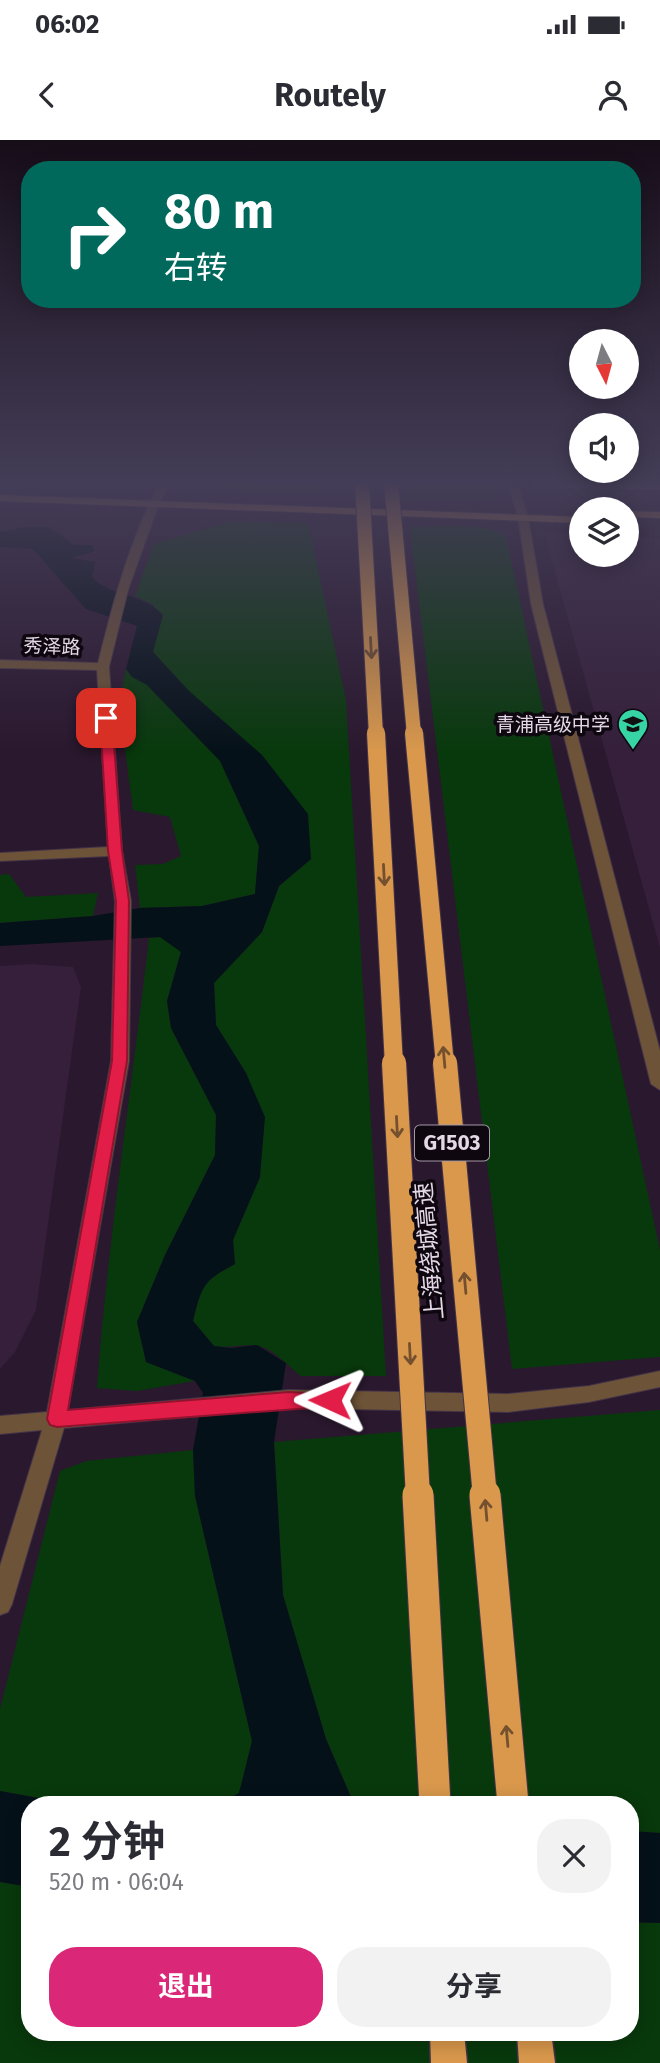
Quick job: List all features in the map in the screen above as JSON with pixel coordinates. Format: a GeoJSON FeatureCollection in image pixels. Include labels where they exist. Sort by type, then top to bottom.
{"type":"FeatureCollection","features":[{"type":"Feature","properties":{"kind":"highway","name":"上海绕城高速"},"geometry":{"type":"LineString","coordinates":[[367,572],[435,1796]]}},
{"type":"Feature","properties":{"kind":"highway","name":"上海绕城高速"},"geometry":{"type":"LineString","coordinates":[[399,572],[512,1796]]}},
{"type":"Feature","properties":{"kind":"highway"},"geometry":{"type":"LineString","coordinates":[[448,2041],[449,2063]]}},
{"type":"Feature","properties":{"kind":"highway"},"geometry":{"type":"LineString","coordinates":[[535,2041],[537,2063]]}},
{"type":"Feature","properties":{"kind":"street"},"geometry":{"type":"LineString","coordinates":[[0,1604],[57,1419],[118,1075],[122,901],[115,851],[103,667],[129,572]]}},
{"type":"Feature","properties":{"kind":"street"},"geometry":{"type":"LineString","coordinates":[[532,572],[537,604],[660,1084]]}},
{"type":"Feature","properties":{"kind":"street","name":"秀泽路"},"geometry":{"type":"LineString","coordinates":[[0,664],[103,667]]}},
{"type":"Feature","properties":{"kind":"street"},"geometry":{"type":"LineString","coordinates":[[0,858],[115,851]]}},
{"type":"Feature","properties":{"kind":"street"},"geometry":{"type":"LineString","coordinates":[[0,1425],[289,1399],[508,1403],[589,1394],[660,1379]]}},
{"type":"Feature","properties":{"kind":"shaded area"},"geometry":{"type":"Polygon","coordinates":[[[53,572],[93,572],[92,577],[108,589],[146,602],[163,615],[153,652],[188,690],[262,755],[308,814],[311,859],[279,886],[262,932],[214,983],[216,1025],[246,1073],[265,1117],[260,1177],[233,1240],[235,1264],[205,1285],[193,1321],[214,1346],[231,1348],[257,1345],[286,1363],[274,1442],[283,1595],[326,1739],[351,1796],[234,1796],[239,1793],[252,1741],[195,1496],[193,1450],[203,1393],[195,1381],[146,1362],[137,1322],[165,1255],[215,1155],[216,1115],[171,1028],[167,1001],[181,952],[160,937],[0,946],[0,923],[93,916],[140,908],[202,906],[255,894],[259,846],[220,761],[147,685],[132,677],[126,669],[137,626],[86,609],[53,572]]]}},
{"type":"Feature","properties":{"kind":"shaded area","name":"青浦高级中学"},"geometry":{"type":"Polygon","coordinates":[[[555,572],[660,572],[660,948],[555,572]]]}},
{"type":"Feature","properties":{"kind":"shaded area"},"geometry":{"type":"Polygon","coordinates":[[[31,964],[73,967],[81,987],[36,1310],[15,1352],[0,1369],[0,966],[31,964]]]}},
{"type":"Feature","properties":{"kind":"shaded area"},"geometry":{"type":"Polygon","coordinates":[[[0,1791],[27,1796],[21,1796],[21,1886],[0,1882],[0,1791]]]}},
{"type":"Feature","properties":{"kind":"shaded area"},"geometry":{"type":"Polygon","coordinates":[[[639,1832],[660,1833],[660,1923],[639,1922],[639,1832]]]}},
{"type":"Feature","properties":{"kind":"green space"},"geometry":{"type":"Polygon","coordinates":[[[144,572],[318,572],[346,700],[386,1376],[301,1376],[260,1346],[214,1346],[193,1321],[205,1285],[235,1264],[233,1240],[260,1177],[246,1073],[216,1025],[214,983],[262,932],[279,886],[311,859],[188,690],[153,652],[154,605],[135,596],[144,572]]]}},
{"type":"Feature","properties":{"kind":"green space"},"geometry":{"type":"Polygon","coordinates":[[[415,572],[514,572],[660,1250],[660,1357],[512,1369],[415,572]]]}},
{"type":"Feature","properties":{"kind":"green space"},"geometry":{"type":"Polygon","coordinates":[[[126,669],[133,670],[220,761],[259,846],[255,894],[202,906],[140,908],[135,865],[163,864],[181,856],[170,817],[133,810],[119,703],[126,669]]]}},
{"type":"Feature","properties":{"kind":"green space"},"geometry":{"type":"Polygon","coordinates":[[[9,874],[26,897],[98,893],[93,916],[0,923],[0,875],[9,874]]]}},
{"type":"Feature","properties":{"kind":"green space"},"geometry":{"type":"Polygon","coordinates":[[[161,937],[181,951],[167,1001],[171,1028],[216,1115],[215,1155],[165,1255],[137,1322],[146,1362],[195,1381],[137,1391],[97,1388],[114,1219],[149,938],[161,937]]]}},
{"type":"Feature","properties":{"kind":"green space"},"geometry":{"type":"Polygon","coordinates":[[[660,1410],[660,1833],[639,1832],[639,1796],[351,1796],[326,1739],[283,1595],[274,1442],[660,1410]]]}},
{"type":"Feature","properties":{"kind":"green space"},"geometry":{"type":"Polygon","coordinates":[[[193,1450],[195,1496],[252,1741],[239,1794],[235,1796],[27,1796],[0,1791],[0,1709],[60,1471],[86,1461],[193,1450]]]}},
{"type":"Feature","properties":{"kind":"green space"},"geometry":{"type":"Polygon","coordinates":[[[0,1882],[21,1886],[21,2041],[639,2041],[639,1922],[660,1923],[660,2063],[0,2063],[0,1882]]]}},
{"type":"Feature","properties":{"kind":"place","name":"青浦高级中学"},"geometry":{"type":"Point","coordinates":[633,751]}},
{"type":"Feature","properties":{"kind":"route"},"geometry":{"type":"LineString","coordinates":[[106,718],[115,851],[122,901],[120,1061],[57,1419],[289,1399],[330,1400]]}}]}
